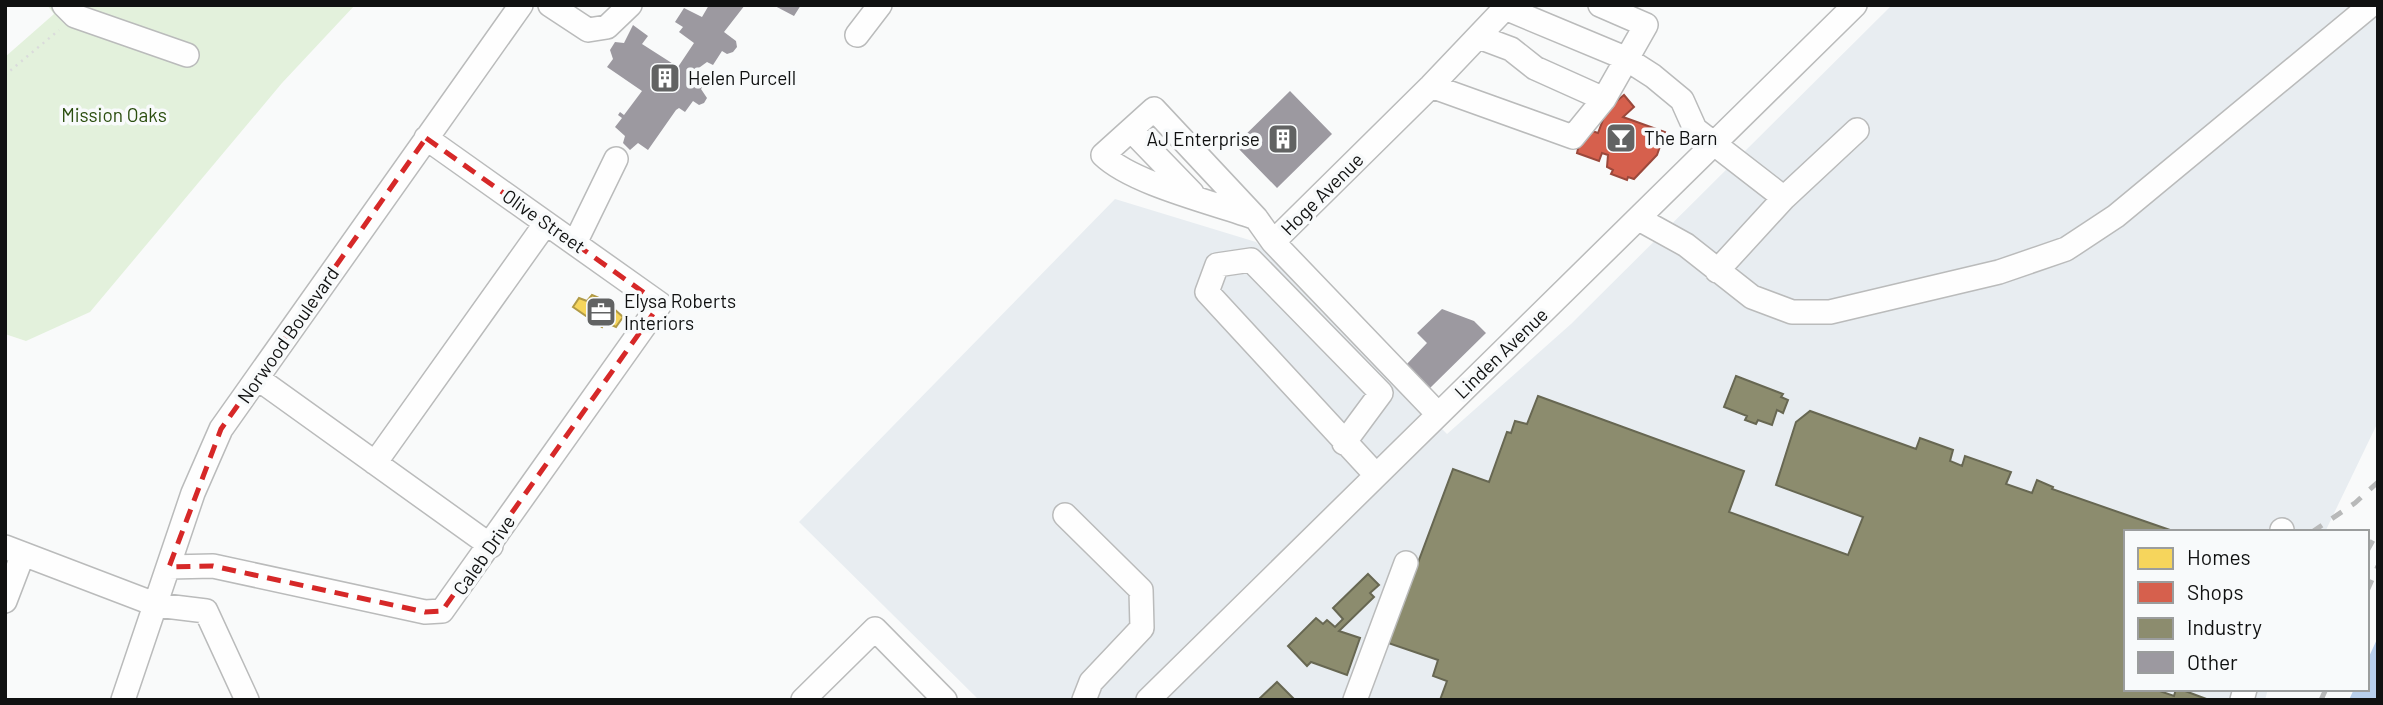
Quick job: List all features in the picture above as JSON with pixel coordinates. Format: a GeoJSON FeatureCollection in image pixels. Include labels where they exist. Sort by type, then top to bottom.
{"type":"FeatureCollection","features":[{"type":"Feature","properties":{"kind":"street","name":"Norwood Boulevard"},"geometry":{"type":"LineString","coordinates":[[123,700],[193,493],[221,429],[521,5]]}},
{"type":"Feature","properties":{"kind":"street"},"geometry":{"type":"LineString","coordinates":[[550,5],[588,30],[607,27],[630,5]]}},
{"type":"Feature","properties":{"kind":"street"},"geometry":{"type":"LineString","coordinates":[[856,35],[880,5]]}},
{"type":"Feature","properties":{"kind":"street"},"geometry":{"type":"LineString","coordinates":[[1431,86],[1573,137],[1604,99],[1646,25],[1600,5]]}},
{"type":"Feature","properties":{"kind":"street","name":"Linden Avenue"},"geometry":{"type":"LineString","coordinates":[[1148,700],[1855,5]]}},
{"type":"Feature","properties":{"kind":"street"},"geometry":{"type":"LineString","coordinates":[[1639,219],[1686,245],[1752,297],[1792,312],[1830,312],[1999,272],[2066,249],[2116,216],[2371,5]]}},
{"type":"Feature","properties":{"kind":"street"},"geometry":{"type":"LineString","coordinates":[[1506,7],[1625,58],[1682,100],[1695,129],[1784,198]]}},
{"type":"Feature","properties":{"kind":"street","name":"Hoge Avenue"},"geometry":{"type":"LineString","coordinates":[[1438,414],[1273,242],[1431,86],[1506,7]]}},
{"type":"Feature","properties":{"kind":"street"},"geometry":{"type":"LineString","coordinates":[[69,11],[187,55]]}},
{"type":"Feature","properties":{"kind":"street"},"geometry":{"type":"LineString","coordinates":[[1479,37],[1511,49],[1535,68],[1604,99]]}},
{"type":"Feature","properties":{"kind":"street"},"geometry":{"type":"LineString","coordinates":[[1256,218],[1113,165],[1103,156],[1154,108],[1256,218],[1273,242]]}},
{"type":"Feature","properties":{"kind":"street"},"geometry":{"type":"LineString","coordinates":[[1131,130],[1194,196]]}},
{"type":"Feature","properties":{"kind":"street"},"geometry":{"type":"LineString","coordinates":[[1717,271],[1784,198],[1857,130]]}},
{"type":"Feature","properties":{"kind":"street","name":"Olive Street"},"geometry":{"type":"LineString","coordinates":[[426,138],[660,304]]}},
{"type":"Feature","properties":{"kind":"street"},"geometry":{"type":"LineString","coordinates":[[575,243],[616,159]]}},
{"type":"Feature","properties":{"kind":"street"},"geometry":{"type":"LineString","coordinates":[[375,463],[547,223]]}},
{"type":"Feature","properties":{"kind":"street"},"geometry":{"type":"LineString","coordinates":[[1344,443],[1381,393],[1251,260],[1217,265],[1208,292],[1344,443],[1376,475]]}},
{"type":"Feature","properties":{"kind":"street","name":"Caleb Drive"},"geometry":{"type":"LineString","coordinates":[[169,567],[213,565],[425,612],[442,611],[491,546],[660,304]]}},
{"type":"Feature","properties":{"kind":"street"},"geometry":{"type":"LineString","coordinates":[[257,378],[491,546]]}},
{"type":"Feature","properties":{"kind":"street"},"geometry":{"type":"LineString","coordinates":[[1065,515],[1141,590],[1142,628],[1087,691],[1107,700]]}},
{"type":"Feature","properties":{"kind":"street"},"geometry":{"type":"LineString","coordinates":[[5,601],[14,550],[157,605],[206,611],[247,700]]}},
{"type":"Feature","properties":{"kind":"street"},"geometry":{"type":"LineString","coordinates":[[1355,700],[1406,563]]}},
{"type":"Feature","properties":{"kind":"street"},"geometry":{"type":"LineString","coordinates":[[803,700],[875,629],[946,700]]}},
{"type":"Feature","properties":{"kind":"path"},"geometry":{"type":"LineString","coordinates":[[5,75],[69,11]]}},
{"type":"Feature","properties":{"kind":"highlighted area"},"geometry":{"type":"Polygon","coordinates":[[[426,138],[660,304],[442,611],[425,612],[213,566],[169,567],[221,429],[426,138]]]}},
{"type":"Feature","properties":{"kind":"shaded area"},"geometry":{"type":"Polygon","coordinates":[[[1892,5],[2378,5],[2378,422],[2326,530],[2124,530],[2124,691],[2267,691],[2265,700],[979,700],[799,522],[1115,199],[1256,242],[1447,434],[1571,324],[1892,5]]]}},
{"type":"Feature","properties":{"kind":"green space","name":"Mission Oaks"},"geometry":{"type":"Polygon","coordinates":[[[47,5],[355,5],[282,83],[90,312],[26,341],[5,334],[5,57],[54,14],[47,5]]]}},
{"type":"Feature","properties":{"kind":"water"},"geometry":{"type":"Polygon","coordinates":[[[2378,637],[2378,700],[2349,700],[2353,691],[2369,691],[2369,657],[2378,637]]]}},
{"type":"Feature","properties":{"kind":"building: Homes"},"geometry":{"type":"Polygon","coordinates":[[[592,295],[604,300],[623,317],[616,327],[605,322],[602,327],[573,307],[579,298],[587,301],[592,295]]]}},
{"type":"Feature","properties":{"kind":"building: Shops","name":"The Barn"},"geometry":{"type":"Polygon","coordinates":[[[1624,95],[1634,107],[1623,117],[1665,132],[1657,155],[1634,179],[1628,177],[1627,180],[1611,174],[1613,170],[1607,167],[1608,155],[1602,153],[1599,161],[1577,153],[1583,128],[1598,133],[1607,109],[1624,95]]]}},
{"type":"Feature","properties":{"kind":"building: Industry"},"geometry":{"type":"Polygon","coordinates":[[[1736,376],[1783,394],[1781,397],[1788,400],[1783,413],[1777,410],[1772,425],[1758,420],[1756,424],[1745,420],[1747,416],[1724,407],[1736,376]]]}},
{"type":"Feature","properties":{"kind":"building: Industry"},"geometry":{"type":"Polygon","coordinates":[[[1538,396],[1744,471],[1729,512],[1848,555],[1863,517],[1776,485],[1796,422],[1810,411],[1916,449],[1920,438],[1953,450],[1950,461],[1962,466],[1965,456],[2011,472],[2006,484],[2032,493],[2037,480],[2053,487],[2052,489],[2170,530],[2124,530],[2124,691],[2160,691],[2174,696],[2175,691],[2185,691],[2209,700],[1440,700],[1447,681],[1433,676],[1438,660],[1388,643],[1453,469],[1489,482],[1507,432],[1511,433],[1515,421],[1527,424],[1538,396]]]}},
{"type":"Feature","properties":{"kind":"building: Industry"},"geometry":{"type":"Polygon","coordinates":[[[1368,574],[1379,585],[1370,593],[1374,597],[1339,631],[1360,638],[1347,675],[1311,662],[1307,666],[1288,646],[1316,618],[1323,624],[1327,620],[1335,627],[1343,619],[1333,608],[1368,574]]]}},
{"type":"Feature","properties":{"kind":"building: Industry"},"geometry":{"type":"Polygon","coordinates":[[[1277,682],[1295,700],[1258,700],[1277,682]]]}},
{"type":"Feature","properties":{"kind":"building: Other","name":"Helen Purcell"},"geometry":{"type":"Polygon","coordinates":[[[709,5],[745,5],[724,32],[736,41],[737,47],[727,54],[722,51],[713,65],[707,62],[696,70],[708,79],[701,89],[707,98],[704,103],[699,105],[693,101],[685,112],[679,108],[676,110],[648,150],[638,143],[630,150],[623,143],[625,136],[615,127],[622,118],[618,115],[620,112],[624,115],[642,91],[607,67],[613,59],[610,50],[615,42],[624,43],[633,25],[648,36],[642,44],[678,67],[694,43],[679,32],[683,27],[675,22],[684,8],[702,17],[709,5]]]}},
{"type":"Feature","properties":{"kind":"building: Other","name":"Helen Purcell"},"geometry":{"type":"Polygon","coordinates":[[[773,5],[801,5],[794,16],[773,5]]]}},
{"type":"Feature","properties":{"kind":"building: Other","name":"AJ Enterprise"},"geometry":{"type":"Polygon","coordinates":[[[1290,91],[1332,134],[1277,188],[1235,145],[1290,91]]]}},
{"type":"Feature","properties":{"kind":"building: Other"},"geometry":{"type":"Polygon","coordinates":[[[1442,309],[1474,321],[1486,333],[1430,388],[1406,365],[1427,343],[1417,333],[1442,309]]]}},
{"type":"Feature","properties":{"kind":"railway"},"geometry":{"type":"LineString","coordinates":[[2315,530],[2355,503],[2378,482]]}},
{"type":"Feature","properties":{"kind":"railway"},"geometry":{"type":"LineString","coordinates":[[2369,547],[2378,531]]}},
{"type":"Feature","properties":{"kind":"railway"},"geometry":{"type":"LineString","coordinates":[[2369,586],[2378,566]]}},
{"type":"Feature","properties":{"kind":"railway"},"geometry":{"type":"LineString","coordinates":[[2321,700],[2325,691]]}},
{"type":"Feature","properties":{"kind":"place","name":"Helen Purcell"},"geometry":{"type":"Point","coordinates":[665,78]}},
{"type":"Feature","properties":{"kind":"place","name":"The Barn"},"geometry":{"type":"Point","coordinates":[1621,138]}},
{"type":"Feature","properties":{"kind":"place","name":"AJ Enterprise"},"geometry":{"type":"Point","coordinates":[1283,139]}},
{"type":"Feature","properties":{"kind":"place","name":"Elysa Roberts Interiors"},"geometry":{"type":"Point","coordinates":[601,312]}}]}
